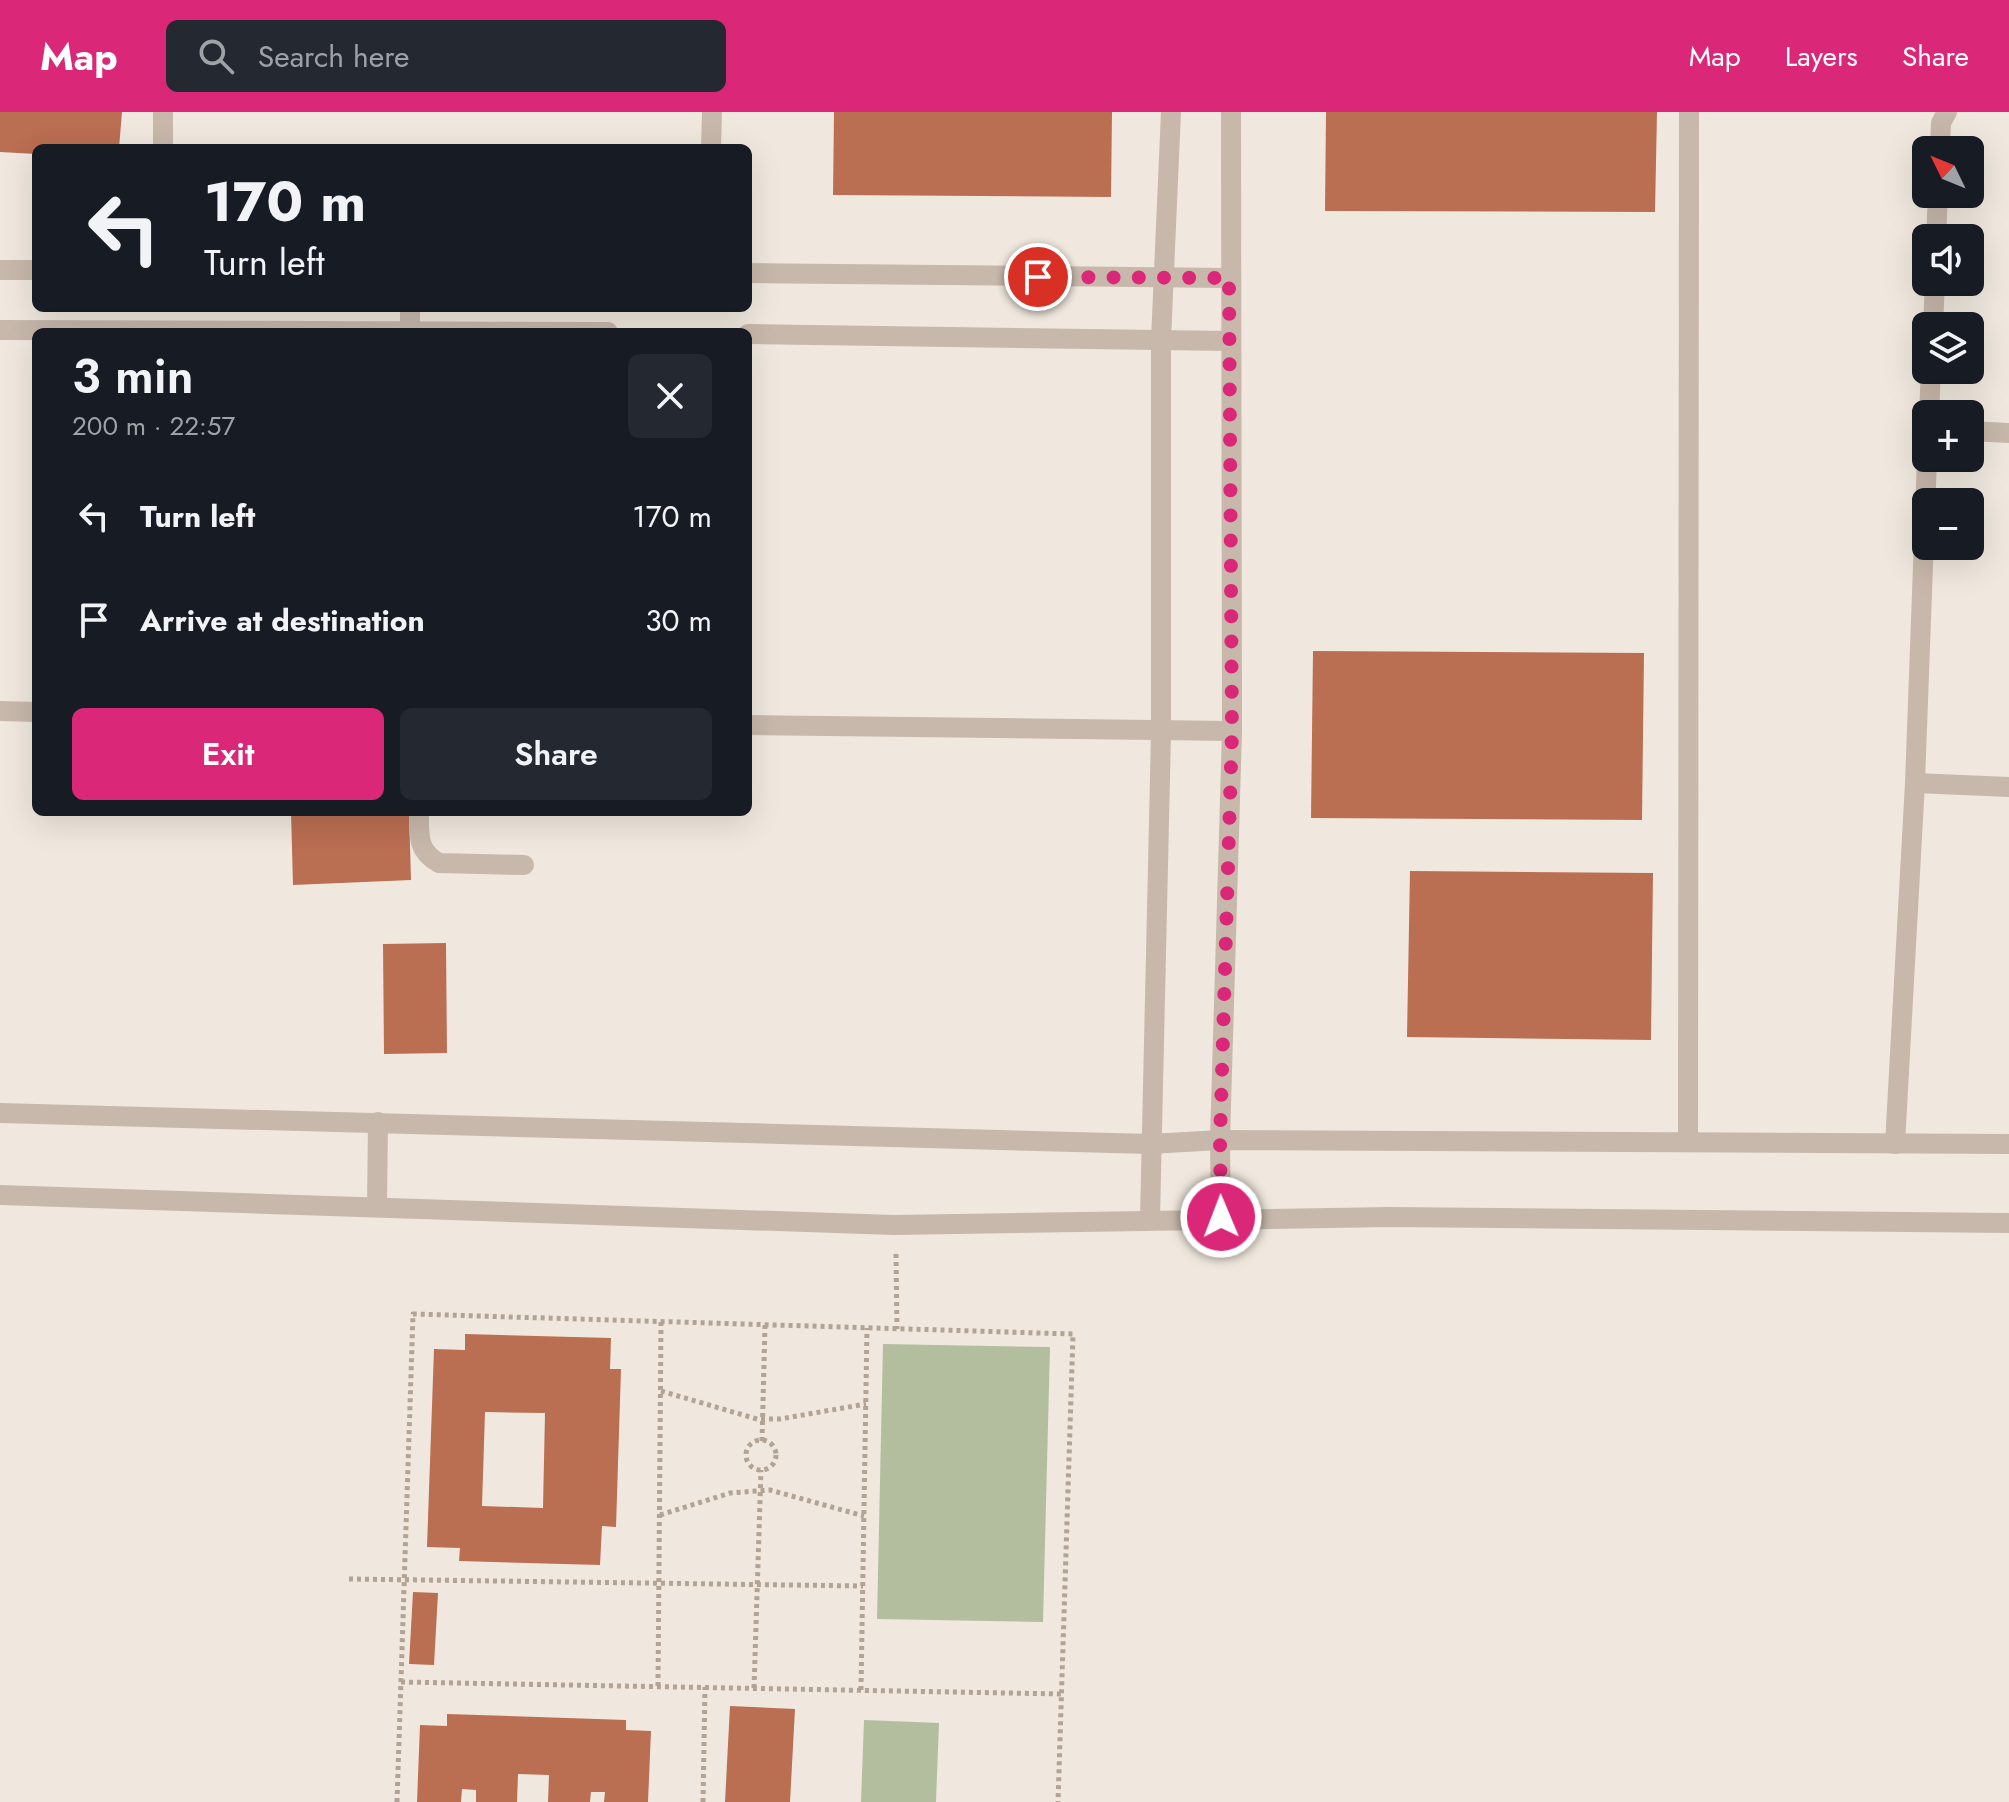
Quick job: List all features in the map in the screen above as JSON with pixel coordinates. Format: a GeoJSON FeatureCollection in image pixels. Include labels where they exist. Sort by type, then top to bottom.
{"type":"FeatureCollection","features":[{"type":"Feature","properties":{"kind":"street"},"geometry":{"type":"LineString","coordinates":[[163,112],[163,144]]}},
{"type":"Feature","properties":{"kind":"street"},"geometry":{"type":"LineString","coordinates":[[711,144],[712,112]]}},
{"type":"Feature","properties":{"kind":"street"},"geometry":{"type":"LineString","coordinates":[[1150,1219],[1161,733],[1161,340],[1171,112]]}},
{"type":"Feature","properties":{"kind":"street"},"geometry":{"type":"LineString","coordinates":[[1221,1217],[1220,1140],[1232,731],[1231,112]]}},
{"type":"Feature","properties":{"kind":"street"},"geometry":{"type":"LineString","coordinates":[[1688,1141],[1689,112]]}},
{"type":"Feature","properties":{"kind":"street"},"geometry":{"type":"LineString","coordinates":[[1941,136],[1941,123],[1947,112]]}},
{"type":"Feature","properties":{"kind":"street"},"geometry":{"type":"LineString","coordinates":[[0,270],[32,270]]}},
{"type":"Feature","properties":{"kind":"street"},"geometry":{"type":"LineString","coordinates":[[752,273],[1229,278]]}},
{"type":"Feature","properties":{"kind":"street"},"geometry":{"type":"LineString","coordinates":[[0,330],[32,330]]}},
{"type":"Feature","properties":{"kind":"street"},"geometry":{"type":"LineString","coordinates":[[752,334],[1229,341]]}},
{"type":"Feature","properties":{"kind":"street"},"geometry":{"type":"LineString","coordinates":[[1984,432],[2009,433]]}},
{"type":"Feature","properties":{"kind":"street"},"geometry":{"type":"LineString","coordinates":[[1895,1144],[1915,783],[1926,472]]}},
{"type":"Feature","properties":{"kind":"street"},"geometry":{"type":"LineString","coordinates":[[0,711],[32,712]]}},
{"type":"Feature","properties":{"kind":"street"},"geometry":{"type":"LineString","coordinates":[[752,725],[1161,733],[1232,731]]}},
{"type":"Feature","properties":{"kind":"street"},"geometry":{"type":"LineString","coordinates":[[1915,783],[2009,787]]}},
{"type":"Feature","properties":{"kind":"street"},"geometry":{"type":"LineString","coordinates":[[419,816],[420,845],[430,858],[439,863],[524,865]]}},
{"type":"Feature","properties":{"kind":"street"},"geometry":{"type":"LineString","coordinates":[[0,1113],[1150,1144],[1220,1140],[2009,1144]]}},
{"type":"Feature","properties":{"kind":"street"},"geometry":{"type":"LineString","coordinates":[[377,1206],[378,1122]]}},
{"type":"Feature","properties":{"kind":"street"},"geometry":{"type":"LineString","coordinates":[[0,1195],[894,1225],[1221,1217],[2009,1223]]}},
{"type":"Feature","properties":{"kind":"path"},"geometry":{"type":"LineString","coordinates":[[894,1225],[897,1329]]}},
{"type":"Feature","properties":{"kind":"path"},"geometry":{"type":"LineString","coordinates":[[397,1802],[413,1314],[1073,1334],[1058,1802]]}},
{"type":"Feature","properties":{"kind":"path"},"geometry":{"type":"LineString","coordinates":[[658,1686],[661,1322]]}},
{"type":"Feature","properties":{"kind":"path"},"geometry":{"type":"LineString","coordinates":[[762,1441],[765,1325]]}},
{"type":"Feature","properties":{"kind":"path"},"geometry":{"type":"LineString","coordinates":[[861,1690],[867,1328]]}},
{"type":"Feature","properties":{"kind":"path"},"geometry":{"type":"LineString","coordinates":[[661,1391],[741,1417],[762,1419],[866,1404]]}},
{"type":"Feature","properties":{"kind":"path"},"geometry":{"type":"LineString","coordinates":[[762,1441],[773,1445],[776,1459],[772,1466],[761,1470],[751,1466],[746,1455],[751,1444],[762,1441]]}},
{"type":"Feature","properties":{"kind":"path"},"geometry":{"type":"LineString","coordinates":[[754,1688],[761,1470]]}},
{"type":"Feature","properties":{"kind":"path"},"geometry":{"type":"LineString","coordinates":[[660,1515],[730,1493],[760,1490],[789,1494],[864,1516]]}},
{"type":"Feature","properties":{"kind":"path"},"geometry":{"type":"LineString","coordinates":[[349,1579],[863,1586]]}},
{"type":"Feature","properties":{"kind":"path"},"geometry":{"type":"LineString","coordinates":[[401,1682],[1062,1694]]}},
{"type":"Feature","properties":{"kind":"path"},"geometry":{"type":"LineString","coordinates":[[703,1802],[705,1687]]}},
{"type":"Feature","properties":{"kind":"green space"},"geometry":{"type":"Polygon","coordinates":[[[883,1344],[1050,1347],[1043,1622],[877,1619],[883,1344]]]}},
{"type":"Feature","properties":{"kind":"green space"},"geometry":{"type":"Polygon","coordinates":[[[864,1720],[939,1723],[936,1802],[861,1802],[864,1720]]]}},
{"type":"Feature","properties":{"kind":"building"},"geometry":{"type":"Polygon","coordinates":[[[0,112],[122,112],[119,144],[32,144],[32,154],[0,152],[0,112]]]}},
{"type":"Feature","properties":{"kind":"building"},"geometry":{"type":"Polygon","coordinates":[[[834,112],[1112,112],[1111,197],[833,195],[834,112]]]}},
{"type":"Feature","properties":{"kind":"building"},"geometry":{"type":"Polygon","coordinates":[[[1326,112],[1657,112],[1655,212],[1325,211],[1326,112]]]}},
{"type":"Feature","properties":{"kind":"building"},"geometry":{"type":"Polygon","coordinates":[[[1313,651],[1644,653],[1642,820],[1311,818],[1313,651]]]}},
{"type":"Feature","properties":{"kind":"building"},"geometry":{"type":"Polygon","coordinates":[[[291,816],[409,816],[411,880],[293,885],[291,816]]]}},
{"type":"Feature","properties":{"kind":"building"},"geometry":{"type":"Polygon","coordinates":[[[1410,871],[1653,873],[1651,1040],[1407,1037],[1410,871]]]}},
{"type":"Feature","properties":{"kind":"building"},"geometry":{"type":"Polygon","coordinates":[[[446,943],[447,1053],[384,1054],[383,944],[446,943]]]}},
{"type":"Feature","properties":{"kind":"building"},"geometry":{"type":"Polygon","coordinates":[[[465,1334],[611,1338],[610,1369],[621,1369],[616,1527],[602,1526],[600,1565],[459,1561],[460,1548],[427,1547],[434,1349],[465,1350],[465,1334]],[[485,1412],[482,1506],[543,1508],[545,1413],[485,1412]]]}},
{"type":"Feature","properties":{"kind":"building"},"geometry":{"type":"Polygon","coordinates":[[[413,1592],[438,1593],[434,1665],[409,1664],[413,1592]]]}},
{"type":"Feature","properties":{"kind":"building"},"geometry":{"type":"Polygon","coordinates":[[[730,1706],[795,1709],[790,1802],[725,1802],[730,1706]]]}},
{"type":"Feature","properties":{"kind":"building"},"geometry":{"type":"Polygon","coordinates":[[[447,1714],[626,1720],[626,1730],[651,1731],[648,1802],[604,1802],[605,1792],[591,1792],[590,1802],[548,1802],[549,1775],[518,1774],[517,1802],[476,1802],[476,1790],[462,1789],[461,1802],[417,1802],[420,1725],[447,1726],[447,1714]]]}},
{"type":"Feature","properties":{"kind":"route"},"geometry":{"type":"LineString","coordinates":[[1038,277],[1229,278],[1232,731],[1220,1140],[1221,1217]]}}]}
